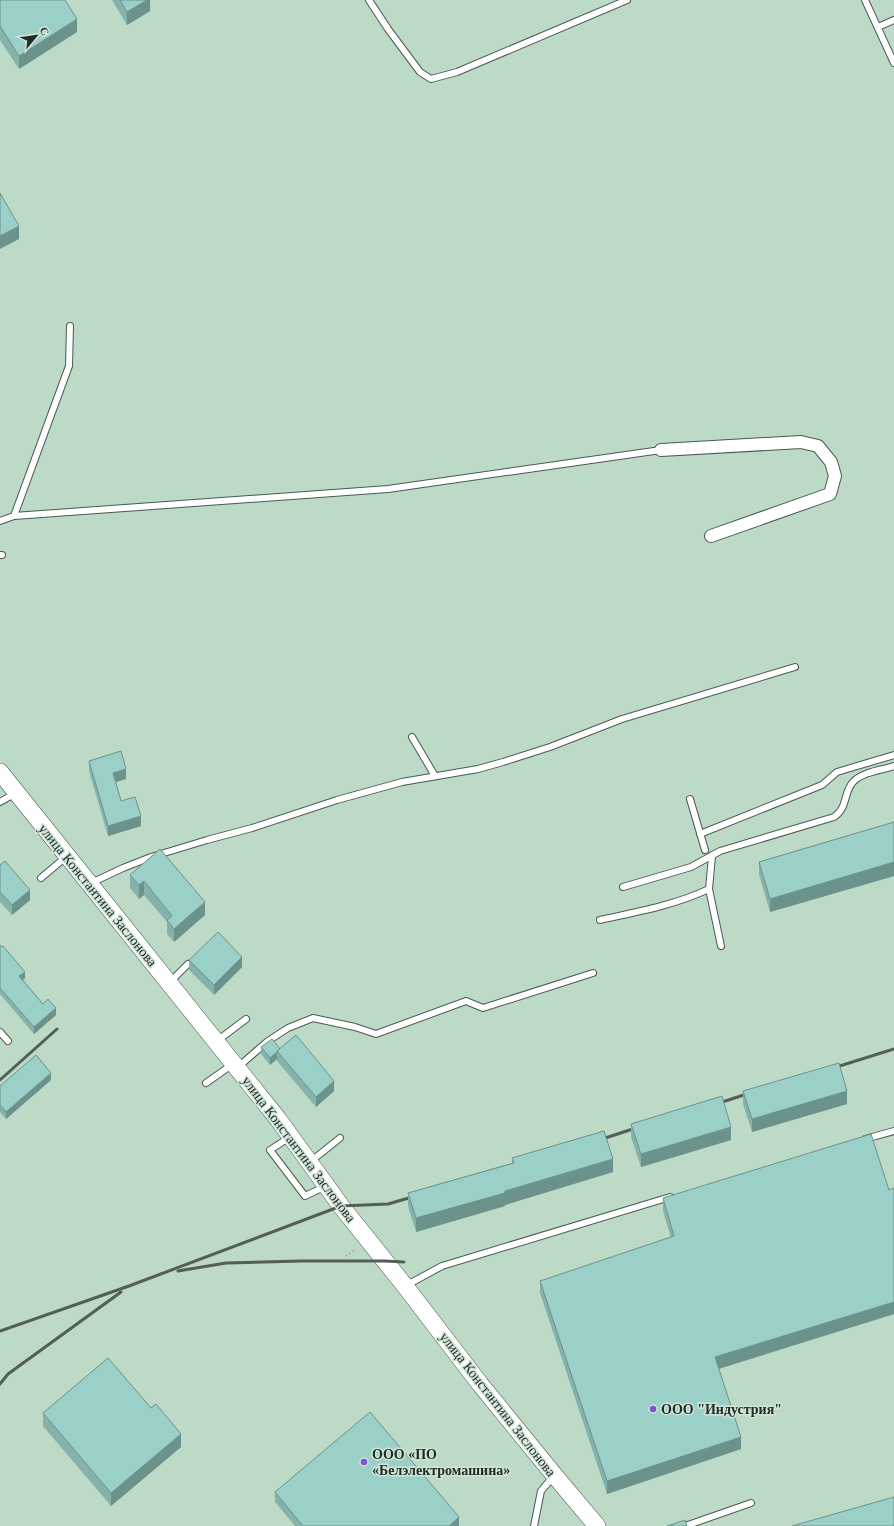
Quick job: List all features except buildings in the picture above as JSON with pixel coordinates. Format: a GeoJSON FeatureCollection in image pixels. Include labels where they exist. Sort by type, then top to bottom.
{"type":"FeatureCollection","features":[{"type":"Feature","properties":{"kind":"street"},"geometry":{"type":"LineString","coordinates":[[661,450],[801,442],[818,446],[831,462],[835,476],[830,494],[711,536]]}},
{"type":"Feature","properties":{"kind":"street","name":"улица Константина Заслонова"},"geometry":{"type":"LineString","coordinates":[[0,772],[278,1120],[309,1163],[480,1384],[597,1526]]}},
{"type":"Feature","properties":{"kind":"lane"},"geometry":{"type":"LineString","coordinates":[[369,0],[388,29],[420,72],[431,79],[457,72],[627,0]]}},
{"type":"Feature","properties":{"kind":"lane"},"geometry":{"type":"LineString","coordinates":[[865,0],[894,63]]}},
{"type":"Feature","properties":{"kind":"lane"},"geometry":{"type":"LineString","coordinates":[[878,27],[894,20]]}},
{"type":"Feature","properties":{"kind":"lane"},"geometry":{"type":"LineString","coordinates":[[14,516],[69,366],[70,326]]}},
{"type":"Feature","properties":{"kind":"lane"},"geometry":{"type":"LineString","coordinates":[[0,521],[14,516],[388,489],[661,450]]}},
{"type":"Feature","properties":{"kind":"lane"},"geometry":{"type":"LineString","coordinates":[[89,884],[123,868],[166,853],[252,828],[371,790],[402,782],[503,762],[550,747],[622,719],[795,667]]}},
{"type":"Feature","properties":{"kind":"lane"},"geometry":{"type":"LineString","coordinates":[[412,737],[435,776]]}},
{"type":"Feature","properties":{"kind":"lane"},"geometry":{"type":"LineString","coordinates":[[700,834],[822,785],[836,772],[894,755]]}},
{"type":"Feature","properties":{"kind":"lane"},"geometry":{"type":"LineString","coordinates":[[623,887],[691,867],[720,851],[834,817],[843,810],[847,792],[854,781],[868,774],[894,766]]}},
{"type":"Feature","properties":{"kind":"lane"},"geometry":{"type":"LineString","coordinates":[[0,802],[17,793]]}},
{"type":"Feature","properties":{"kind":"lane"},"geometry":{"type":"LineString","coordinates":[[690,799],[705,850]]}},
{"type":"Feature","properties":{"kind":"lane"},"geometry":{"type":"LineString","coordinates":[[40,878],[67,856]]}},
{"type":"Feature","properties":{"kind":"lane"},"geometry":{"type":"LineString","coordinates":[[712,856],[709,889],[721,946]]}},
{"type":"Feature","properties":{"kind":"lane"},"geometry":{"type":"LineString","coordinates":[[600,920],[645,910],[696,895],[709,889]]}},
{"type":"Feature","properties":{"kind":"lane"},"geometry":{"type":"LineString","coordinates":[[169,983],[188,964]]}},
{"type":"Feature","properties":{"kind":"lane"},"geometry":{"type":"LineString","coordinates":[[206,1083],[235,1066],[288,1028],[313,1018],[376,1034],[466,1001],[483,1008],[593,973]]}},
{"type":"Feature","properties":{"kind":"lane"},"geometry":{"type":"LineString","coordinates":[[216,1042],[246,1019]]}},
{"type":"Feature","properties":{"kind":"lane"},"geometry":{"type":"LineString","coordinates":[[0,1032],[8,1041]]}},
{"type":"Feature","properties":{"kind":"lane"},"geometry":{"type":"LineString","coordinates":[[856,1142],[894,1131]]}},
{"type":"Feature","properties":{"kind":"lane"},"geometry":{"type":"LineString","coordinates":[[290,1138],[270,1150],[305,1196],[327,1186]]}},
{"type":"Feature","properties":{"kind":"lane"},"geometry":{"type":"LineString","coordinates":[[309,1163],[340,1138]]}},
{"type":"Feature","properties":{"kind":"lane"},"geometry":{"type":"LineString","coordinates":[[405,1286],[442,1266],[673,1196]]}},
{"type":"Feature","properties":{"kind":"lane"},"geometry":{"type":"LineString","coordinates":[[534,1526],[541,1491],[555,1476]]}},
{"type":"Feature","properties":{"kind":"lane"},"geometry":{"type":"LineString","coordinates":[[685,1526],[752,1503]]}},
{"type":"Feature","properties":{"kind":"shaded area"},"geometry":{"type":"Polygon","coordinates":[[[0,0],[894,0],[894,1526],[0,1526],[0,0]]]}},
{"type":"Feature","properties":{"kind":"railway"},"geometry":{"type":"LineString","coordinates":[[0,1080],[57,1029]]}},
{"type":"Feature","properties":{"kind":"railway"},"geometry":{"type":"LineString","coordinates":[[830,1069],[894,1049]]}},
{"type":"Feature","properties":{"kind":"railway"},"geometry":{"type":"LineString","coordinates":[[713,1105],[753,1092]]}},
{"type":"Feature","properties":{"kind":"railway"},"geometry":{"type":"LineString","coordinates":[[596,1141],[642,1126]]}},
{"type":"Feature","properties":{"kind":"railway"},"geometry":{"type":"LineString","coordinates":[[0,1331],[129,1286],[341,1206],[388,1204],[419,1195]]}},
{"type":"Feature","properties":{"kind":"railway"},"geometry":{"type":"LineString","coordinates":[[178,1271],[226,1263],[301,1261],[404,1262]]}},
{"type":"Feature","properties":{"kind":"railway"},"geometry":{"type":"LineString","coordinates":[[0,1384],[8,1374],[121,1292]]}},
{"type":"Feature","properties":{"kind":"place","name":"ООО \"Индустрия\""},"geometry":{"type":"Point","coordinates":[653,1409]}},
{"type":"Feature","properties":{"kind":"place","name":"ООО «ПО «Белэлектромашина»"},"geometry":{"type":"Point","coordinates":[364,1462]}}]}
